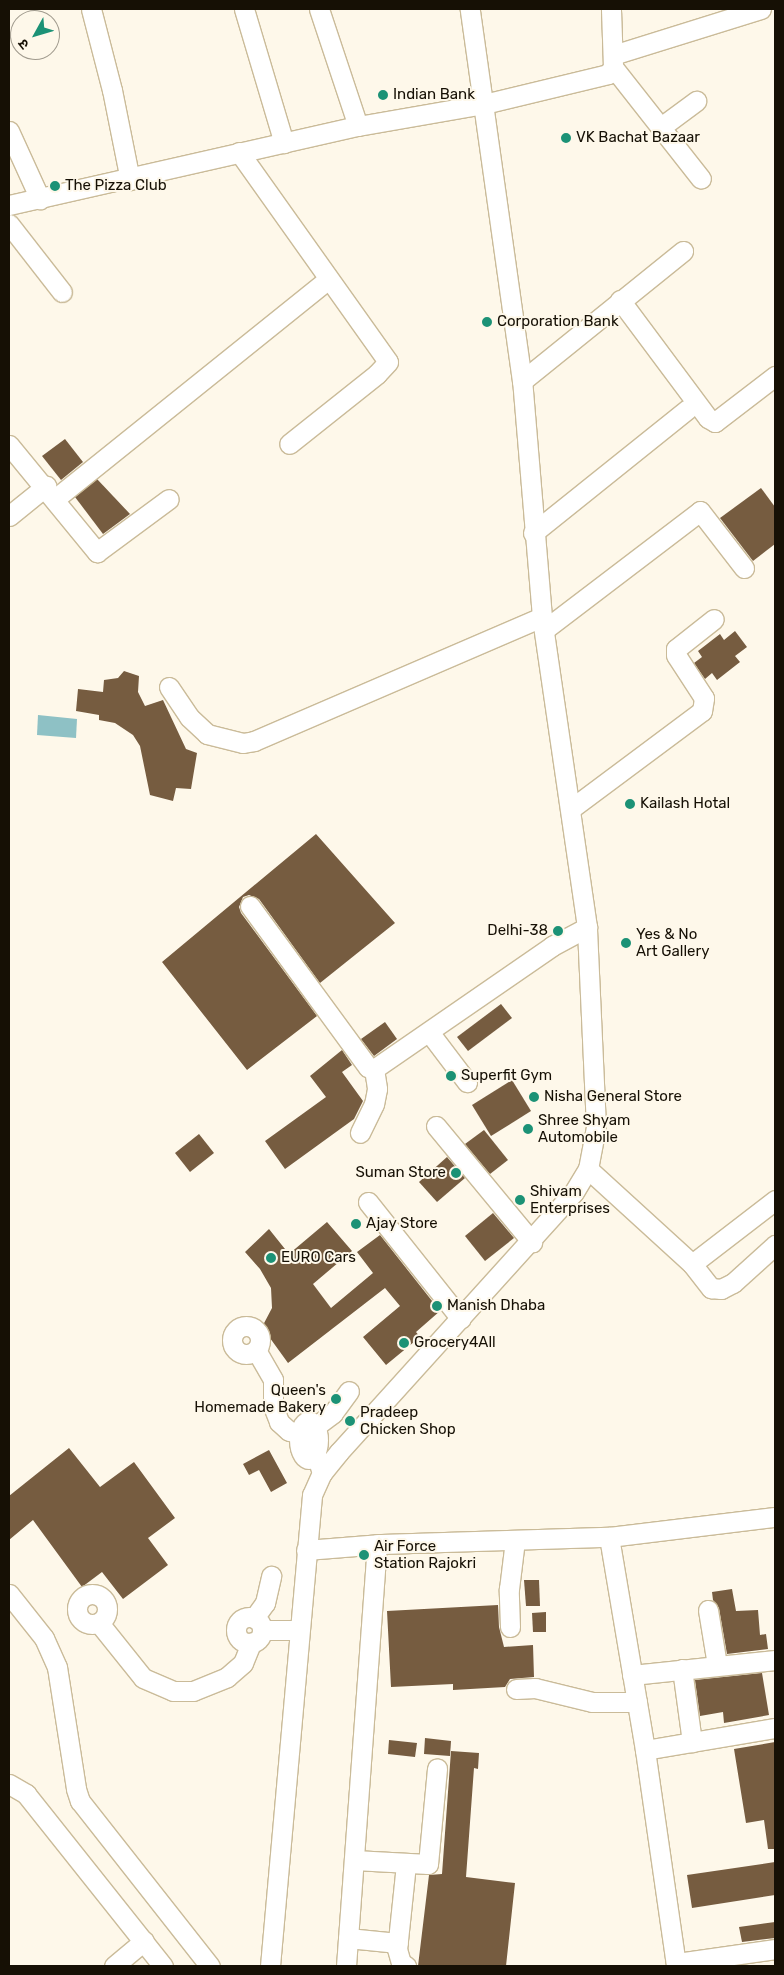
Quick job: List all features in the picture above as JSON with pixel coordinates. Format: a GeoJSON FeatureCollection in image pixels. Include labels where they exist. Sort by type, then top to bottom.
{"type":"FeatureCollection","features":[{"type":"Feature","properties":{"kind":"street"},"geometry":{"type":"LineString","coordinates":[[90,9],[112,90],[130,180]]}},
{"type":"Feature","properties":{"kind":"street"},"geometry":{"type":"LineString","coordinates":[[244,9],[284,143]]}},
{"type":"Feature","properties":{"kind":"street"},"geometry":{"type":"LineString","coordinates":[[319,9],[358,126]]}},
{"type":"Feature","properties":{"kind":"street"},"geometry":{"type":"LineString","coordinates":[[270,1966],[312,1495],[322,1473],[532,1242],[574,1192],[588,1169],[596,1127],[587,927],[572,808],[543,624],[533,533],[522,381],[470,9]]}},
{"type":"Feature","properties":{"kind":"street"},"geometry":{"type":"LineString","coordinates":[[9,205],[130,180],[239,152],[358,126],[484,104],[608,74],[613,61],[611,9]]}},
{"type":"Feature","properties":{"kind":"street"},"geometry":{"type":"LineString","coordinates":[[613,61],[761,9]]}},
{"type":"Feature","properties":{"kind":"street"},"geometry":{"type":"LineString","coordinates":[[613,61],[701,179]]}},
{"type":"Feature","properties":{"kind":"street"},"geometry":{"type":"LineString","coordinates":[[661,127],[696,100]]}},
{"type":"Feature","properties":{"kind":"street"},"geometry":{"type":"LineString","coordinates":[[9,131],[40,199]]}},
{"type":"Feature","properties":{"kind":"street"},"geometry":{"type":"LineString","coordinates":[[239,152],[388,362],[377,374],[289,444]]}},
{"type":"Feature","properties":{"kind":"street"},"geometry":{"type":"LineString","coordinates":[[9,224],[62,292]]}},
{"type":"Feature","properties":{"kind":"street"},"geometry":{"type":"LineString","coordinates":[[522,381],[683,251]]}},
{"type":"Feature","properties":{"kind":"street"},"geometry":{"type":"LineString","coordinates":[[9,516],[51,492],[328,279]]}},
{"type":"Feature","properties":{"kind":"street"},"geometry":{"type":"LineString","coordinates":[[620,300],[708,418],[715,422],[775,376]]}},
{"type":"Feature","properties":{"kind":"street"},"geometry":{"type":"LineString","coordinates":[[533,533],[688,409]]}},
{"type":"Feature","properties":{"kind":"street"},"geometry":{"type":"LineString","coordinates":[[9,445],[51,492],[98,552],[169,500]]}},
{"type":"Feature","properties":{"kind":"street"},"geometry":{"type":"LineString","coordinates":[[169,687],[189,717],[207,734],[243,743],[254,741],[543,624],[700,511],[744,568]]}},
{"type":"Feature","properties":{"kind":"street"},"geometry":{"type":"LineString","coordinates":[[572,808],[702,711],[704,698],[676,655],[676,649],[714,619]]}},
{"type":"Feature","properties":{"kind":"street"},"geometry":{"type":"LineString","coordinates":[[250,906],[368,1067],[374,1069]]}},
{"type":"Feature","properties":{"kind":"street"},"geometry":{"type":"LineString","coordinates":[[374,1069],[552,946],[587,927]]}},
{"type":"Feature","properties":{"kind":"street"},"geometry":{"type":"LineString","coordinates":[[429,1032],[467,1082]]}},
{"type":"Feature","properties":{"kind":"street"},"geometry":{"type":"LineString","coordinates":[[360,1133],[374,1104],[377,1089],[374,1069]]}},
{"type":"Feature","properties":{"kind":"street"},"geometry":{"type":"LineString","coordinates":[[436,1126],[532,1242]]}},
{"type":"Feature","properties":{"kind":"street"},"geometry":{"type":"LineString","coordinates":[[588,1169],[692,1264],[711,1288],[721,1289],[733,1284],[775,1246]]}},
{"type":"Feature","properties":{"kind":"street"},"geometry":{"type":"LineString","coordinates":[[692,1264],[775,1200]]}},
{"type":"Feature","properties":{"kind":"street"},"geometry":{"type":"LineString","coordinates":[[368,1202],[461,1319]]}},
{"type":"Feature","properties":{"kind":"street"},"geometry":{"type":"LineString","coordinates":[[256,1350],[273,1380],[273,1406],[279,1422],[290,1431],[309,1433],[339,1407],[349,1391]]}},
{"type":"Feature","properties":{"kind":"street"},"geometry":{"type":"LineString","coordinates":[[309,1433],[322,1473]]}},
{"type":"Feature","properties":{"kind":"street"},"geometry":{"type":"LineString","coordinates":[[306,1550],[377,1544],[609,1537],[775,1517]]}},
{"type":"Feature","properties":{"kind":"street"},"geometry":{"type":"LineString","coordinates":[[609,1537],[645,1750],[676,1965],[775,1949]]}},
{"type":"Feature","properties":{"kind":"street"},"geometry":{"type":"LineString","coordinates":[[510,1627],[509,1589],[515,1540]]}},
{"type":"Feature","properties":{"kind":"street"},"geometry":{"type":"LineString","coordinates":[[346,1966],[377,1544]]}},
{"type":"Feature","properties":{"kind":"street"},"geometry":{"type":"LineString","coordinates":[[99,1623],[143,1678],[173,1691],[193,1691],[227,1678],[243,1663],[265,1603],[271,1576]]}},
{"type":"Feature","properties":{"kind":"street"},"geometry":{"type":"LineString","coordinates":[[9,1594],[44,1638],[57,1667],[76,1789],[80,1800],[210,1966]]}},
{"type":"Feature","properties":{"kind":"street"},"geometry":{"type":"LineString","coordinates":[[708,1610],[717,1665]]}},
{"type":"Feature","properties":{"kind":"street"},"geometry":{"type":"LineString","coordinates":[[256,1630],[299,1630]]}},
{"type":"Feature","properties":{"kind":"street"},"geometry":{"type":"LineString","coordinates":[[632,1675],[775,1660]]}},
{"type":"Feature","properties":{"kind":"street"},"geometry":{"type":"LineString","coordinates":[[682,1669],[692,1742]]}},
{"type":"Feature","properties":{"kind":"street"},"geometry":{"type":"LineString","coordinates":[[516,1689],[535,1688],[592,1702],[637,1702]]}},
{"type":"Feature","properties":{"kind":"street"},"geometry":{"type":"LineString","coordinates":[[645,1750],[775,1728]]}},
{"type":"Feature","properties":{"kind":"street"},"geometry":{"type":"LineString","coordinates":[[354,1860],[425,1866],[430,1861],[437,1768]]}},
{"type":"Feature","properties":{"kind":"street"},"geometry":{"type":"LineString","coordinates":[[9,1784],[26,1794],[163,1966]]}},
{"type":"Feature","properties":{"kind":"street"},"geometry":{"type":"LineString","coordinates":[[406,1864],[398,1943],[398,1957],[406,1966]]}},
{"type":"Feature","properties":{"kind":"street"},"geometry":{"type":"LineString","coordinates":[[348,1938],[398,1943]]}},
{"type":"Feature","properties":{"kind":"street"},"geometry":{"type":"LineString","coordinates":[[114,1966],[144,1941]]}},
{"type":"Feature","properties":{"kind":"water"},"geometry":{"type":"Polygon","coordinates":[[[38,715],[77,719],[76,738],[37,735],[38,715]]]}},
{"type":"Feature","properties":{"kind":"building"},"geometry":{"type":"Polygon","coordinates":[[[65,439],[83,462],[61,480],[42,456],[65,439]]]}},
{"type":"Feature","properties":{"kind":"building"},"geometry":{"type":"Polygon","coordinates":[[[97,479],[130,514],[103,534],[75,497],[97,479]]]}},
{"type":"Feature","properties":{"kind":"building"},"geometry":{"type":"Polygon","coordinates":[[[761,488],[775,507],[775,544],[753,561],[720,518],[761,488]]]}},
{"type":"Feature","properties":{"kind":"building"},"geometry":{"type":"Polygon","coordinates":[[[735,631],[747,647],[735,656],[740,662],[717,680],[712,673],[705,679],[694,663],[702,657],[698,651],[720,634],[724,640],[735,631]]]}},
{"type":"Feature","properties":{"kind":"building"},"geometry":{"type":"Polygon","coordinates":[[[124,671],[139,676],[138,692],[145,706],[163,700],[186,749],[197,753],[191,789],[176,788],[173,801],[150,795],[140,746],[133,735],[115,723],[99,720],[99,715],[76,711],[78,689],[103,692],[104,680],[118,678],[124,671]]]}},
{"type":"Feature","properties":{"kind":"building"},"geometry":{"type":"Polygon","coordinates":[[[316,834],[395,923],[320,983],[259,899],[249,895],[243,897],[239,907],[241,913],[317,1016],[247,1070],[162,962],[316,834]]]}},
{"type":"Feature","properties":{"kind":"building"},"geometry":{"type":"Polygon","coordinates":[[[501,1004],[512,1018],[468,1051],[457,1037],[501,1004]]]}},
{"type":"Feature","properties":{"kind":"building"},"geometry":{"type":"Polygon","coordinates":[[[385,1022],[397,1039],[374,1056],[361,1039],[385,1022]]]}},
{"type":"Feature","properties":{"kind":"building"},"geometry":{"type":"Polygon","coordinates":[[[342,1050],[352,1065],[342,1072],[363,1101],[354,1119],[285,1169],[265,1141],[326,1097],[310,1076],[342,1050]]]}},
{"type":"Feature","properties":{"kind":"building"},"geometry":{"type":"Polygon","coordinates":[[[512,1080],[531,1111],[491,1136],[472,1105],[512,1080]]]}},
{"type":"Feature","properties":{"kind":"building"},"geometry":{"type":"Polygon","coordinates":[[[484,1130],[508,1160],[490,1174],[465,1144],[484,1130]]]}},
{"type":"Feature","properties":{"kind":"building"},"geometry":{"type":"Polygon","coordinates":[[[199,1134],[214,1153],[190,1172],[175,1153],[199,1134]]]}},
{"type":"Feature","properties":{"kind":"building"},"geometry":{"type":"Polygon","coordinates":[[[447,1157],[465,1178],[437,1202],[419,1182],[447,1157]]]}},
{"type":"Feature","properties":{"kind":"building"},"geometry":{"type":"Polygon","coordinates":[[[493,1213],[514,1238],[485,1261],[465,1236],[493,1213]]]}},
{"type":"Feature","properties":{"kind":"building"},"geometry":{"type":"Polygon","coordinates":[[[327,1222],[352,1251],[313,1284],[331,1308],[373,1273],[357,1252],[380,1235],[440,1311],[416,1332],[420,1337],[386,1365],[363,1337],[400,1306],[385,1288],[288,1363],[262,1327],[272,1308],[271,1288],[260,1269],[245,1252],[269,1229],[289,1254],[327,1222]]]}},
{"type":"Feature","properties":{"kind":"building"},"geometry":{"type":"Polygon","coordinates":[[[69,1448],[100,1487],[134,1462],[175,1518],[148,1538],[168,1565],[123,1599],[102,1572],[82,1587],[33,1520],[9,1540],[9,1496],[69,1448]]]}},
{"type":"Feature","properties":{"kind":"building"},"geometry":{"type":"Polygon","coordinates":[[[269,1450],[287,1483],[271,1492],[259,1470],[249,1475],[243,1464],[269,1450]]]}},
{"type":"Feature","properties":{"kind":"building"},"geometry":{"type":"Polygon","coordinates":[[[524,1580],[539,1580],[540,1606],[526,1606],[524,1580]]]}},
{"type":"Feature","properties":{"kind":"building"},"geometry":{"type":"Polygon","coordinates":[[[732,1589],[736,1611],[758,1610],[760,1635],[766,1634],[768,1649],[727,1654],[719,1608],[713,1600],[712,1592],[732,1589]]]}},
{"type":"Feature","properties":{"kind":"building"},"geometry":{"type":"Polygon","coordinates":[[[498,1605],[499,1627],[504,1647],[533,1645],[534,1677],[510,1679],[505,1687],[453,1690],[453,1684],[391,1687],[387,1611],[498,1605]]]}},
{"type":"Feature","properties":{"kind":"building"},"geometry":{"type":"Polygon","coordinates":[[[546,1612],[546,1632],[533,1632],[532,1613],[546,1612]]]}},
{"type":"Feature","properties":{"kind":"building"},"geometry":{"type":"Polygon","coordinates":[[[762,1673],[769,1715],[724,1723],[723,1712],[700,1716],[695,1680],[762,1673]]]}},
{"type":"Feature","properties":{"kind":"building"},"geometry":{"type":"Polygon","coordinates":[[[425,1738],[451,1741],[450,1756],[424,1754],[425,1738]]]}},
{"type":"Feature","properties":{"kind":"building"},"geometry":{"type":"Polygon","coordinates":[[[389,1740],[417,1743],[415,1757],[388,1754],[389,1740]]]}},
{"type":"Feature","properties":{"kind":"building"},"geometry":{"type":"Polygon","coordinates":[[[775,1742],[775,1849],[768,1849],[764,1820],[746,1823],[734,1749],[775,1742]]]}},
{"type":"Feature","properties":{"kind":"building"},"geometry":{"type":"Polygon","coordinates":[[[451,1751],[479,1753],[478,1769],[474,1768],[466,1877],[515,1883],[506,1966],[418,1966],[429,1875],[442,1874],[451,1751]]]}},
{"type":"Feature","properties":{"kind":"building"},"geometry":{"type":"Polygon","coordinates":[[[775,1862],[775,1895],[692,1908],[687,1875],[775,1862]]]}},
{"type":"Feature","properties":{"kind":"building"},"geometry":{"type":"Polygon","coordinates":[[[775,1922],[775,1938],[742,1942],[739,1927],[775,1922]]]}},
{"type":"Feature","properties":{"kind":"place","name":"Indian Bank"},"geometry":{"type":"Point","coordinates":[383,95]}},
{"type":"Feature","properties":{"kind":"place","name":"VK Bachat Bazaar"},"geometry":{"type":"Point","coordinates":[566,138]}},
{"type":"Feature","properties":{"kind":"place","name":"The Pizza Club"},"geometry":{"type":"Point","coordinates":[55,186]}},
{"type":"Feature","properties":{"kind":"place","name":"Corporation Bank"},"geometry":{"type":"Point","coordinates":[487,322]}},
{"type":"Feature","properties":{"kind":"place","name":"Kailash Hotal"},"geometry":{"type":"Point","coordinates":[630,804]}},
{"type":"Feature","properties":{"kind":"place","name":"Delhi-38"},"geometry":{"type":"Point","coordinates":[558,931]}},
{"type":"Feature","properties":{"kind":"place","name":"Yes & No Art Gallery"},"geometry":{"type":"Point","coordinates":[626,943]}},
{"type":"Feature","properties":{"kind":"place","name":"Superfit Gym"},"geometry":{"type":"Point","coordinates":[451,1076]}},
{"type":"Feature","properties":{"kind":"place","name":"Nisha General Store"},"geometry":{"type":"Point","coordinates":[534,1097]}},
{"type":"Feature","properties":{"kind":"place","name":"Shree Shyam Automobile"},"geometry":{"type":"Point","coordinates":[528,1129]}},
{"type":"Feature","properties":{"kind":"place","name":"Suman Store"},"geometry":{"type":"Point","coordinates":[456,1173]}},
{"type":"Feature","properties":{"kind":"place","name":"Shivam Enterprises"},"geometry":{"type":"Point","coordinates":[520,1200]}},
{"type":"Feature","properties":{"kind":"place","name":"Ajay Store"},"geometry":{"type":"Point","coordinates":[356,1224]}},
{"type":"Feature","properties":{"kind":"place","name":"EURO Cars"},"geometry":{"type":"Point","coordinates":[271,1258]}},
{"type":"Feature","properties":{"kind":"place","name":"Manish Dhaba"},"geometry":{"type":"Point","coordinates":[437,1306]}},
{"type":"Feature","properties":{"kind":"place","name":"Grocery4All"},"geometry":{"type":"Point","coordinates":[404,1343]}},
{"type":"Feature","properties":{"kind":"place","name":"Queen's Homemade Bakery"},"geometry":{"type":"Point","coordinates":[336,1399]}},
{"type":"Feature","properties":{"kind":"place","name":"Pradeep Chicken Shop"},"geometry":{"type":"Point","coordinates":[350,1421]}},
{"type":"Feature","properties":{"kind":"place","name":"Air Force Station Rajokri"},"geometry":{"type":"Point","coordinates":[364,1555]}}]}
